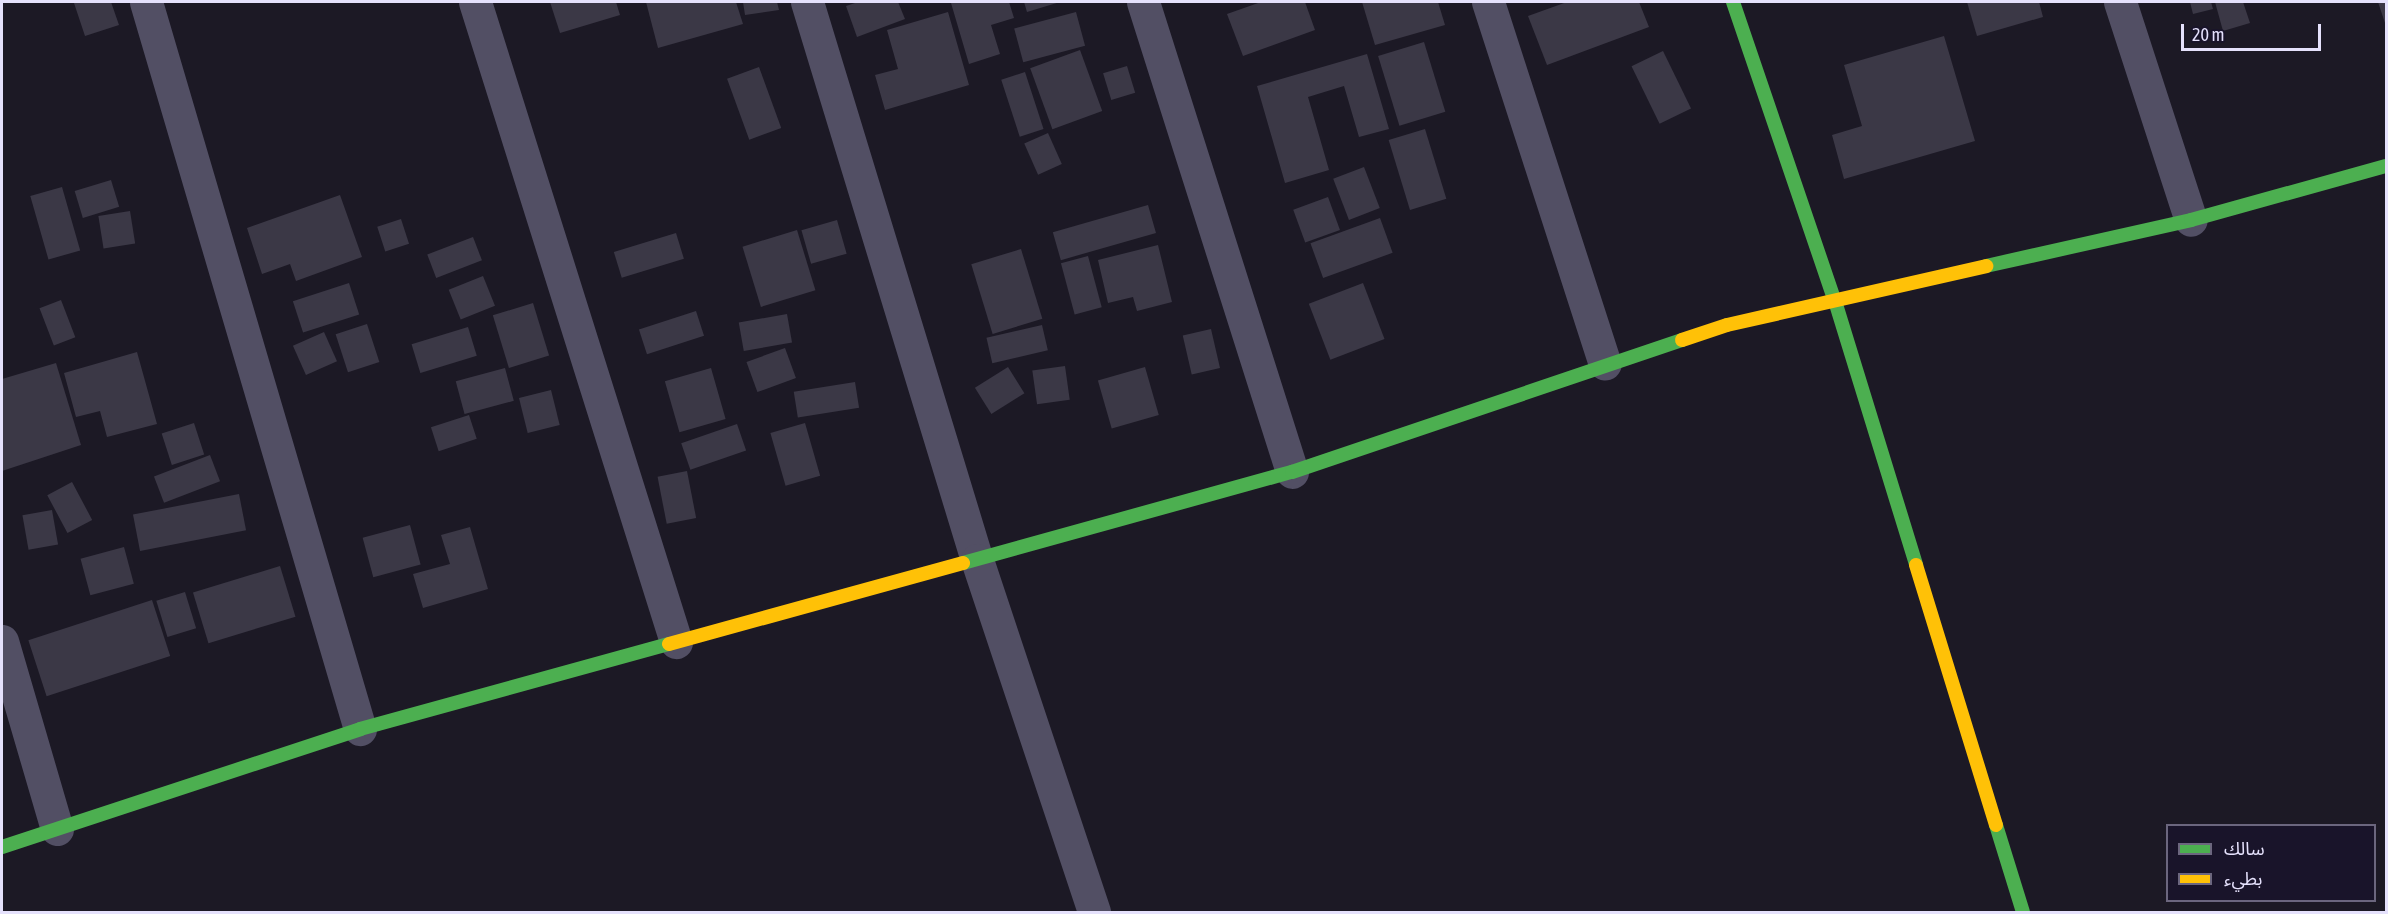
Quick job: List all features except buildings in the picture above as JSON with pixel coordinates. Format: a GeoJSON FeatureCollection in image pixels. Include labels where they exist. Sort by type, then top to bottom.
{"type":"FeatureCollection","features":[{"type":"Feature","properties":{"kind":"street"},"geometry":{"type":"LineString","coordinates":[[146,2],[360,729]]}},
{"type":"Feature","properties":{"kind":"street"},"geometry":{"type":"LineString","coordinates":[[475,2],[676,642]]}},
{"type":"Feature","properties":{"kind":"street"},"geometry":{"type":"LineString","coordinates":[[807,2],[977,560],[1094,912]]}},
{"type":"Feature","properties":{"kind":"street"},"geometry":{"type":"LineString","coordinates":[[1143,2],[1292,472]]}},
{"type":"Feature","properties":{"kind":"street"},"geometry":{"type":"LineString","coordinates":[[1488,2],[1605,364]]}},
{"type":"Feature","properties":{"kind":"street"},"geometry":{"type":"LineString","coordinates":[[1733,2],[1835,301],[2024,912]]}},
{"type":"Feature","properties":{"kind":"street"},"geometry":{"type":"LineString","coordinates":[[2120,2],[2190,220]]}},
{"type":"Feature","properties":{"kind":"street"},"geometry":{"type":"LineString","coordinates":[[2,847],[360,729],[1292,472],[1605,364],[1743,321],[2190,220],[2386,166]]}},
{"type":"Feature","properties":{"kind":"street"},"geometry":{"type":"LineString","coordinates":[[2,641],[57,830]]}},
{"type":"Feature","properties":{"kind":"traffic: fast"},"geometry":{"type":"LineString","coordinates":[[1733,2],[1835,301],[1916,565]]}},
{"type":"Feature","properties":{"kind":"traffic: fast"},"geometry":{"type":"LineString","coordinates":[[1986,266],[2191,220],[2386,166]]}},
{"type":"Feature","properties":{"kind":"traffic: fast"},"geometry":{"type":"LineString","coordinates":[[963,563],[1292,472],[1682,340]]}},
{"type":"Feature","properties":{"kind":"traffic: fast"},"geometry":{"type":"LineString","coordinates":[[2,847],[360,729],[669,644]]}},
{"type":"Feature","properties":{"kind":"traffic: fast"},"geometry":{"type":"LineString","coordinates":[[1996,825],[2023,912]]}},
{"type":"Feature","properties":{"kind":"traffic: slow"},"geometry":{"type":"LineString","coordinates":[[1682,340],[1727,325],[1986,266]]}},
{"type":"Feature","properties":{"kind":"traffic: slow"},"geometry":{"type":"LineString","coordinates":[[669,644],[963,563]]}},
{"type":"Feature","properties":{"kind":"traffic: slow"},"geometry":{"type":"LineString","coordinates":[[1916,565],[1996,825]]}}]}
